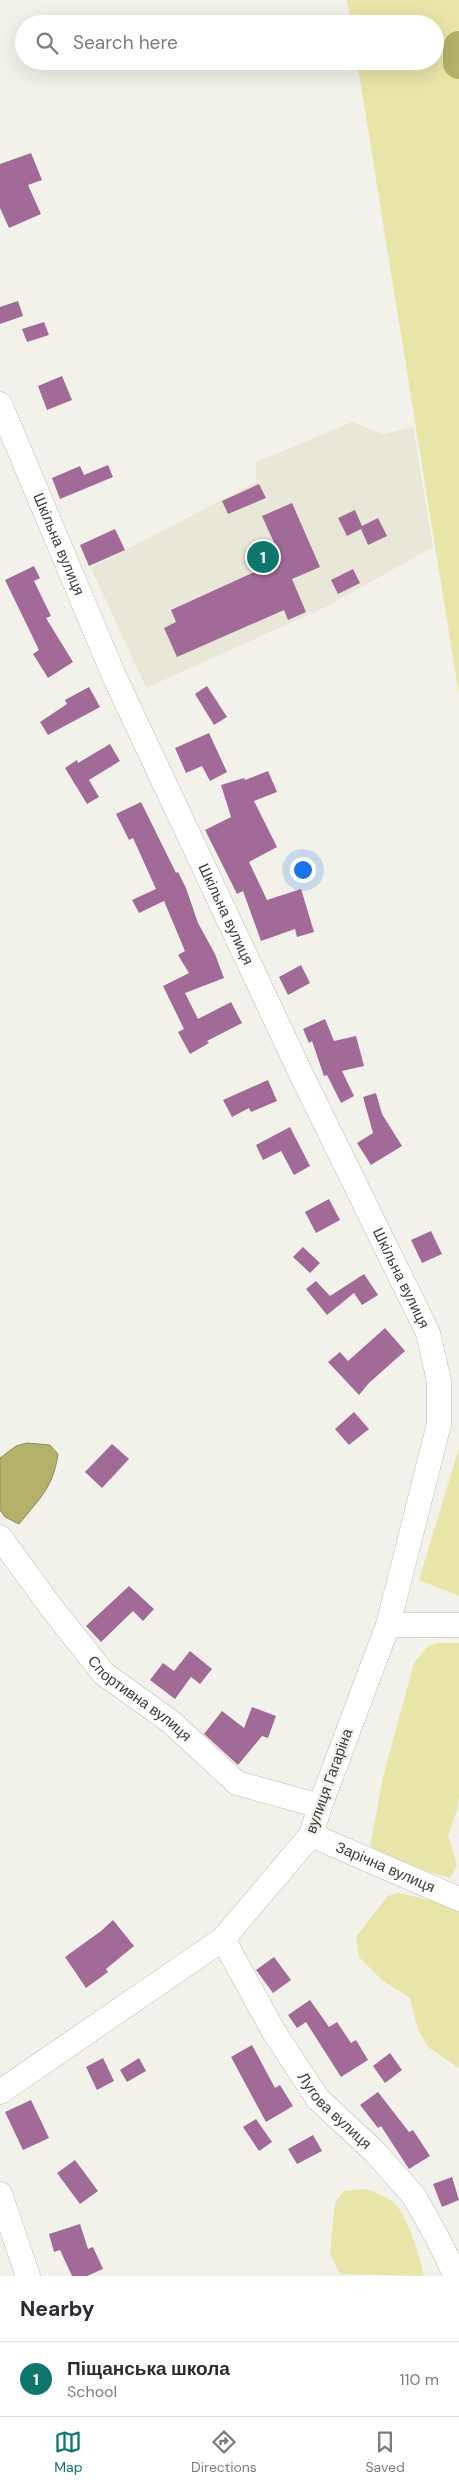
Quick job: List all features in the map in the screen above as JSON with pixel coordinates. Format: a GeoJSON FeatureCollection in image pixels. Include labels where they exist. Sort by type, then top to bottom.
{"type":"FeatureCollection","features":[{"type":"Feature","properties":{"kind":"street","name":"Шкільна вулиця"},"geometry":{"type":"LineString","coordinates":[[0,404],[115,678],[302,1076],[428,1333],[439,1381],[439,1424]]}},
{"type":"Feature","properties":{"kind":"street","name":"вулиця Гагаріна"},"geometry":{"type":"LineString","coordinates":[[0,2092],[223,1939],[312,1835],[320,1806],[388,1625],[439,1424]]}},
{"type":"Feature","properties":{"kind":"street","name":"Спортивна вулиця"},"geometry":{"type":"LineString","coordinates":[[0,1536],[51,1607],[104,1674],[171,1722],[237,1783],[320,1806]]}},
{"type":"Feature","properties":{"kind":"street"},"geometry":{"type":"LineString","coordinates":[[388,1625],[459,1625]]}},
{"type":"Feature","properties":{"kind":"street","name":"Зарічна вулиця"},"geometry":{"type":"LineString","coordinates":[[312,1835],[459,1899]]}},
{"type":"Feature","properties":{"kind":"street","name":"Лугова вулиця"},"geometry":{"type":"LineString","coordinates":[[223,1939],[274,2032],[318,2099],[374,2151],[414,2196],[456,2276]]}},
{"type":"Feature","properties":{"kind":"street"},"geometry":{"type":"LineString","coordinates":[[0,2194],[28,2276]]}},
{"type":"Feature","properties":{"kind":"shaded area"},"geometry":{"type":"Polygon","coordinates":[[[347,0],[459,0],[459,695],[358,70],[444,70],[444,15],[350,15],[347,0]]]}},
{"type":"Feature","properties":{"kind":"shaded area"},"geometry":{"type":"Polygon","coordinates":[[[352,422],[384,434],[413,427],[433,547],[328,606],[146,688],[91,568],[256,482],[256,462],[352,422]]]}},
{"type":"Feature","properties":{"kind":"shaded area"},"geometry":{"type":"Polygon","coordinates":[[[27,1443],[50,1445],[58,1454],[53,1476],[49,1484],[19,1524],[5,1517],[0,1510],[0,1458],[16,1446],[27,1443]]]}},
{"type":"Feature","properties":{"kind":"shaded area"},"geometry":{"type":"Polygon","coordinates":[[[459,1448],[459,1596],[419,1580],[459,1448]]]}},
{"type":"Feature","properties":{"kind":"shaded area"},"geometry":{"type":"Polygon","coordinates":[[[438,1643],[459,1643],[459,1796],[457,1810],[448,1835],[457,1865],[450,1878],[391,1861],[370,1846],[383,1777],[414,1663],[428,1646],[438,1643]]]}},
{"type":"Feature","properties":{"kind":"shaded area"},"geometry":{"type":"Polygon","coordinates":[[[398,1893],[444,1903],[459,1912],[459,2068],[428,2047],[418,2029],[410,1998],[383,1981],[359,1957],[356,1937],[388,1896],[398,1893]]]}},
{"type":"Feature","properties":{"kind":"shaded area"},"geometry":{"type":"Polygon","coordinates":[[[367,2189],[389,2199],[400,2210],[413,2238],[424,2276],[340,2274],[330,2254],[334,2210],[337,2199],[344,2191],[367,2189]]]}},
{"type":"Feature","properties":{"kind":"building"},"geometry":{"type":"Polygon","coordinates":[[[31,153],[42,180],[28,185],[41,214],[9,228],[0,208],[0,164],[31,153]]]}},
{"type":"Feature","properties":{"kind":"building"},"geometry":{"type":"Polygon","coordinates":[[[18,301],[23,316],[0,324],[0,307],[18,301]]]}},
{"type":"Feature","properties":{"kind":"building"},"geometry":{"type":"Polygon","coordinates":[[[44,322],[49,335],[27,342],[22,329],[44,322]]]}},
{"type":"Feature","properties":{"kind":"building"},"geometry":{"type":"Polygon","coordinates":[[[62,376],[72,400],[47,410],[38,386],[62,376]]]}},
{"type":"Feature","properties":{"kind":"building"},"geometry":{"type":"Polygon","coordinates":[[[108,465],[113,477],[60,499],[52,478],[80,466],[84,475],[108,465]]]}},
{"type":"Feature","properties":{"kind":"building"},"geometry":{"type":"Polygon","coordinates":[[[259,484],[266,498],[228,514],[222,501],[259,484]]]}},
{"type":"Feature","properties":{"kind":"building"},"geometry":{"type":"Polygon","coordinates":[[[292,503],[320,567],[292,579],[306,612],[288,620],[284,610],[177,657],[164,628],[176,622],[171,610],[263,568],[257,555],[276,547],[262,516],[292,503]]]}},
{"type":"Feature","properties":{"kind":"building"},"geometry":{"type":"Polygon","coordinates":[[[355,510],[362,526],[378,518],[387,536],[368,545],[361,529],[347,536],[338,518],[355,510]]]}},
{"type":"Feature","properties":{"kind":"building"},"geometry":{"type":"Polygon","coordinates":[[[115,529],[125,550],[89,566],[80,545],[115,529]]]}},
{"type":"Feature","properties":{"kind":"building"},"geometry":{"type":"Polygon","coordinates":[[[34,566],[40,578],[34,581],[51,616],[46,618],[73,662],[48,678],[33,654],[39,650],[5,580],[34,566]]]}},
{"type":"Feature","properties":{"kind":"building"},"geometry":{"type":"Polygon","coordinates":[[[353,569],[360,583],[338,594],[331,580],[353,569]]]}},
{"type":"Feature","properties":{"kind":"building"},"geometry":{"type":"Polygon","coordinates":[[[207,686],[227,717],[214,725],[195,694],[207,686]]]}},
{"type":"Feature","properties":{"kind":"building"},"geometry":{"type":"Polygon","coordinates":[[[89,687],[100,707],[48,735],[40,722],[67,704],[65,700],[89,687]]]}},
{"type":"Feature","properties":{"kind":"building"},"geometry":{"type":"Polygon","coordinates":[[[209,733],[227,772],[210,781],[202,766],[186,773],[175,748],[209,733]]]}},
{"type":"Feature","properties":{"kind":"building"},"geometry":{"type":"Polygon","coordinates":[[[110,744],[120,761],[89,780],[99,797],[87,804],[65,768],[77,760],[78,763],[110,744]]]}},
{"type":"Feature","properties":{"kind":"building"},"geometry":{"type":"Polygon","coordinates":[[[268,771],[277,792],[254,801],[277,847],[249,862],[267,900],[301,889],[314,932],[297,937],[295,929],[261,941],[243,891],[237,894],[205,830],[231,817],[221,785],[244,778],[245,780],[268,771]]]}},
{"type":"Feature","properties":{"kind":"building"},"geometry":{"type":"Polygon","coordinates":[[[141,802],[176,873],[178,872],[186,888],[198,923],[215,954],[224,978],[185,993],[198,1019],[231,1002],[242,1023],[207,1041],[209,1043],[190,1054],[178,1032],[184,1029],[163,986],[189,973],[178,955],[185,951],[164,901],[139,913],[132,900],[156,889],[133,838],[129,840],[116,814],[141,802]]]}},
{"type":"Feature","properties":{"kind":"building"},"geometry":{"type":"Polygon","coordinates":[[[301,965],[310,983],[288,995],[279,977],[301,965]]]}},
{"type":"Feature","properties":{"kind":"building"},"geometry":{"type":"Polygon","coordinates":[[[325,1019],[334,1041],[356,1036],[364,1066],[342,1071],[354,1096],[341,1103],[327,1075],[324,1076],[312,1041],[309,1043],[303,1029],[325,1019]]]}},
{"type":"Feature","properties":{"kind":"building"},"geometry":{"type":"Polygon","coordinates":[[[268,1080],[277,1101],[251,1112],[249,1108],[232,1117],[223,1100],[268,1080]]]}},
{"type":"Feature","properties":{"kind":"building"},"geometry":{"type":"Polygon","coordinates":[[[376,1093],[382,1114],[402,1146],[371,1165],[357,1143],[373,1133],[363,1097],[376,1093]]]}},
{"type":"Feature","properties":{"kind":"building"},"geometry":{"type":"Polygon","coordinates":[[[290,1127],[310,1166],[294,1175],[281,1151],[263,1160],[256,1145],[290,1127]]]}},
{"type":"Feature","properties":{"kind":"building"},"geometry":{"type":"Polygon","coordinates":[[[329,1199],[340,1220],[316,1233],[305,1212],[329,1199]]]}},
{"type":"Feature","properties":{"kind":"building"},"geometry":{"type":"Polygon","coordinates":[[[431,1231],[442,1254],[422,1263],[411,1240],[431,1231]]]}},
{"type":"Feature","properties":{"kind":"building"},"geometry":{"type":"Polygon","coordinates":[[[303,1247],[320,1263],[310,1273],[293,1257],[303,1247]]]}},
{"type":"Feature","properties":{"kind":"building"},"geometry":{"type":"Polygon","coordinates":[[[364,1274],[378,1295],[362,1305],[354,1293],[327,1315],[306,1289],[316,1281],[330,1296],[364,1274]]]}},
{"type":"Feature","properties":{"kind":"building"},"geometry":{"type":"Polygon","coordinates":[[[385,1328],[405,1351],[369,1383],[359,1395],[328,1362],[340,1352],[348,1361],[385,1328]]]}},
{"type":"Feature","properties":{"kind":"building"},"geometry":{"type":"Polygon","coordinates":[[[354,1412],[369,1429],[349,1445],[335,1429],[354,1412]]]}},
{"type":"Feature","properties":{"kind":"building"},"geometry":{"type":"Polygon","coordinates":[[[112,1444],[129,1459],[102,1488],[85,1472],[112,1444]]]}},
{"type":"Feature","properties":{"kind":"building"},"geometry":{"type":"Polygon","coordinates":[[[129,1586],[154,1609],[143,1621],[133,1611],[101,1642],[86,1626],[129,1586]]]}},
{"type":"Feature","properties":{"kind":"building"},"geometry":{"type":"Polygon","coordinates":[[[190,1651],[212,1669],[200,1684],[191,1677],[175,1699],[150,1680],[163,1663],[174,1671],[190,1651]]]}},
{"type":"Feature","properties":{"kind":"building"},"geometry":{"type":"Polygon","coordinates":[[[252,1707],[276,1716],[268,1738],[262,1736],[238,1765],[204,1734],[222,1711],[244,1728],[252,1707]]]}},
{"type":"Feature","properties":{"kind":"building"},"geometry":{"type":"Polygon","coordinates":[[[113,1920],[134,1946],[106,1969],[108,1972],[86,1988],[65,1957],[113,1920]]]}},
{"type":"Feature","properties":{"kind":"building"},"geometry":{"type":"Polygon","coordinates":[[[274,1957],[291,1980],[273,1993],[256,1970],[274,1957]]]}},
{"type":"Feature","properties":{"kind":"building"},"geometry":{"type":"Polygon","coordinates":[[[310,2000],[329,2027],[337,2022],[351,2043],[356,2040],[368,2060],[341,2077],[306,2022],[297,2028],[288,2015],[310,2000]]]}},
{"type":"Feature","properties":{"kind":"building"},"geometry":{"type":"Polygon","coordinates":[[[252,2045],[275,2088],[280,2085],[293,2106],[266,2122],[231,2057],[252,2045]]]}},
{"type":"Feature","properties":{"kind":"building"},"geometry":{"type":"Polygon","coordinates":[[[390,2053],[402,2070],[385,2083],[373,2066],[390,2053]]]}},
{"type":"Feature","properties":{"kind":"building"},"geometry":{"type":"Polygon","coordinates":[[[103,2058],[114,2081],[97,2090],[86,2067],[103,2058]]]}},
{"type":"Feature","properties":{"kind":"building"},"geometry":{"type":"Polygon","coordinates":[[[139,2058],[146,2071],[127,2082],[120,2070],[139,2058]]]}},
{"type":"Feature","properties":{"kind":"building"},"geometry":{"type":"Polygon","coordinates":[[[378,2092],[409,2132],[413,2130],[430,2156],[409,2169],[381,2126],[378,2128],[360,2105],[378,2092]]]}},
{"type":"Feature","properties":{"kind":"building"},"geometry":{"type":"Polygon","coordinates":[[[31,2100],[49,2138],[23,2150],[5,2112],[31,2100]]]}},
{"type":"Feature","properties":{"kind":"building"},"geometry":{"type":"Polygon","coordinates":[[[256,2119],[272,2142],[259,2151],[243,2127],[256,2119]]]}},
{"type":"Feature","properties":{"kind":"building"},"geometry":{"type":"Polygon","coordinates":[[[313,2135],[322,2151],[297,2164],[288,2149],[313,2135]]]}},
{"type":"Feature","properties":{"kind":"building"},"geometry":{"type":"Polygon","coordinates":[[[75,2160],[98,2191],[80,2204],[57,2173],[75,2160]]]}},
{"type":"Feature","properties":{"kind":"building"},"geometry":{"type":"Polygon","coordinates":[[[452,2177],[459,2200],[442,2207],[433,2184],[452,2177]]]}},
{"type":"Feature","properties":{"kind":"building"},"geometry":{"type":"Polygon","coordinates":[[[80,2224],[88,2249],[93,2247],[103,2269],[87,2276],[72,2276],[60,2250],[54,2252],[49,2234],[80,2224]]]}},
{"type":"Feature","properties":{"kind":"waterway"},"geometry":{"type":"LineString","coordinates":[[459,47],[459,63]]}},
{"type":"Feature","properties":{"kind":"place","name":"Піщанська школа"},"geometry":{"type":"Point","coordinates":[263,557]}}]}
